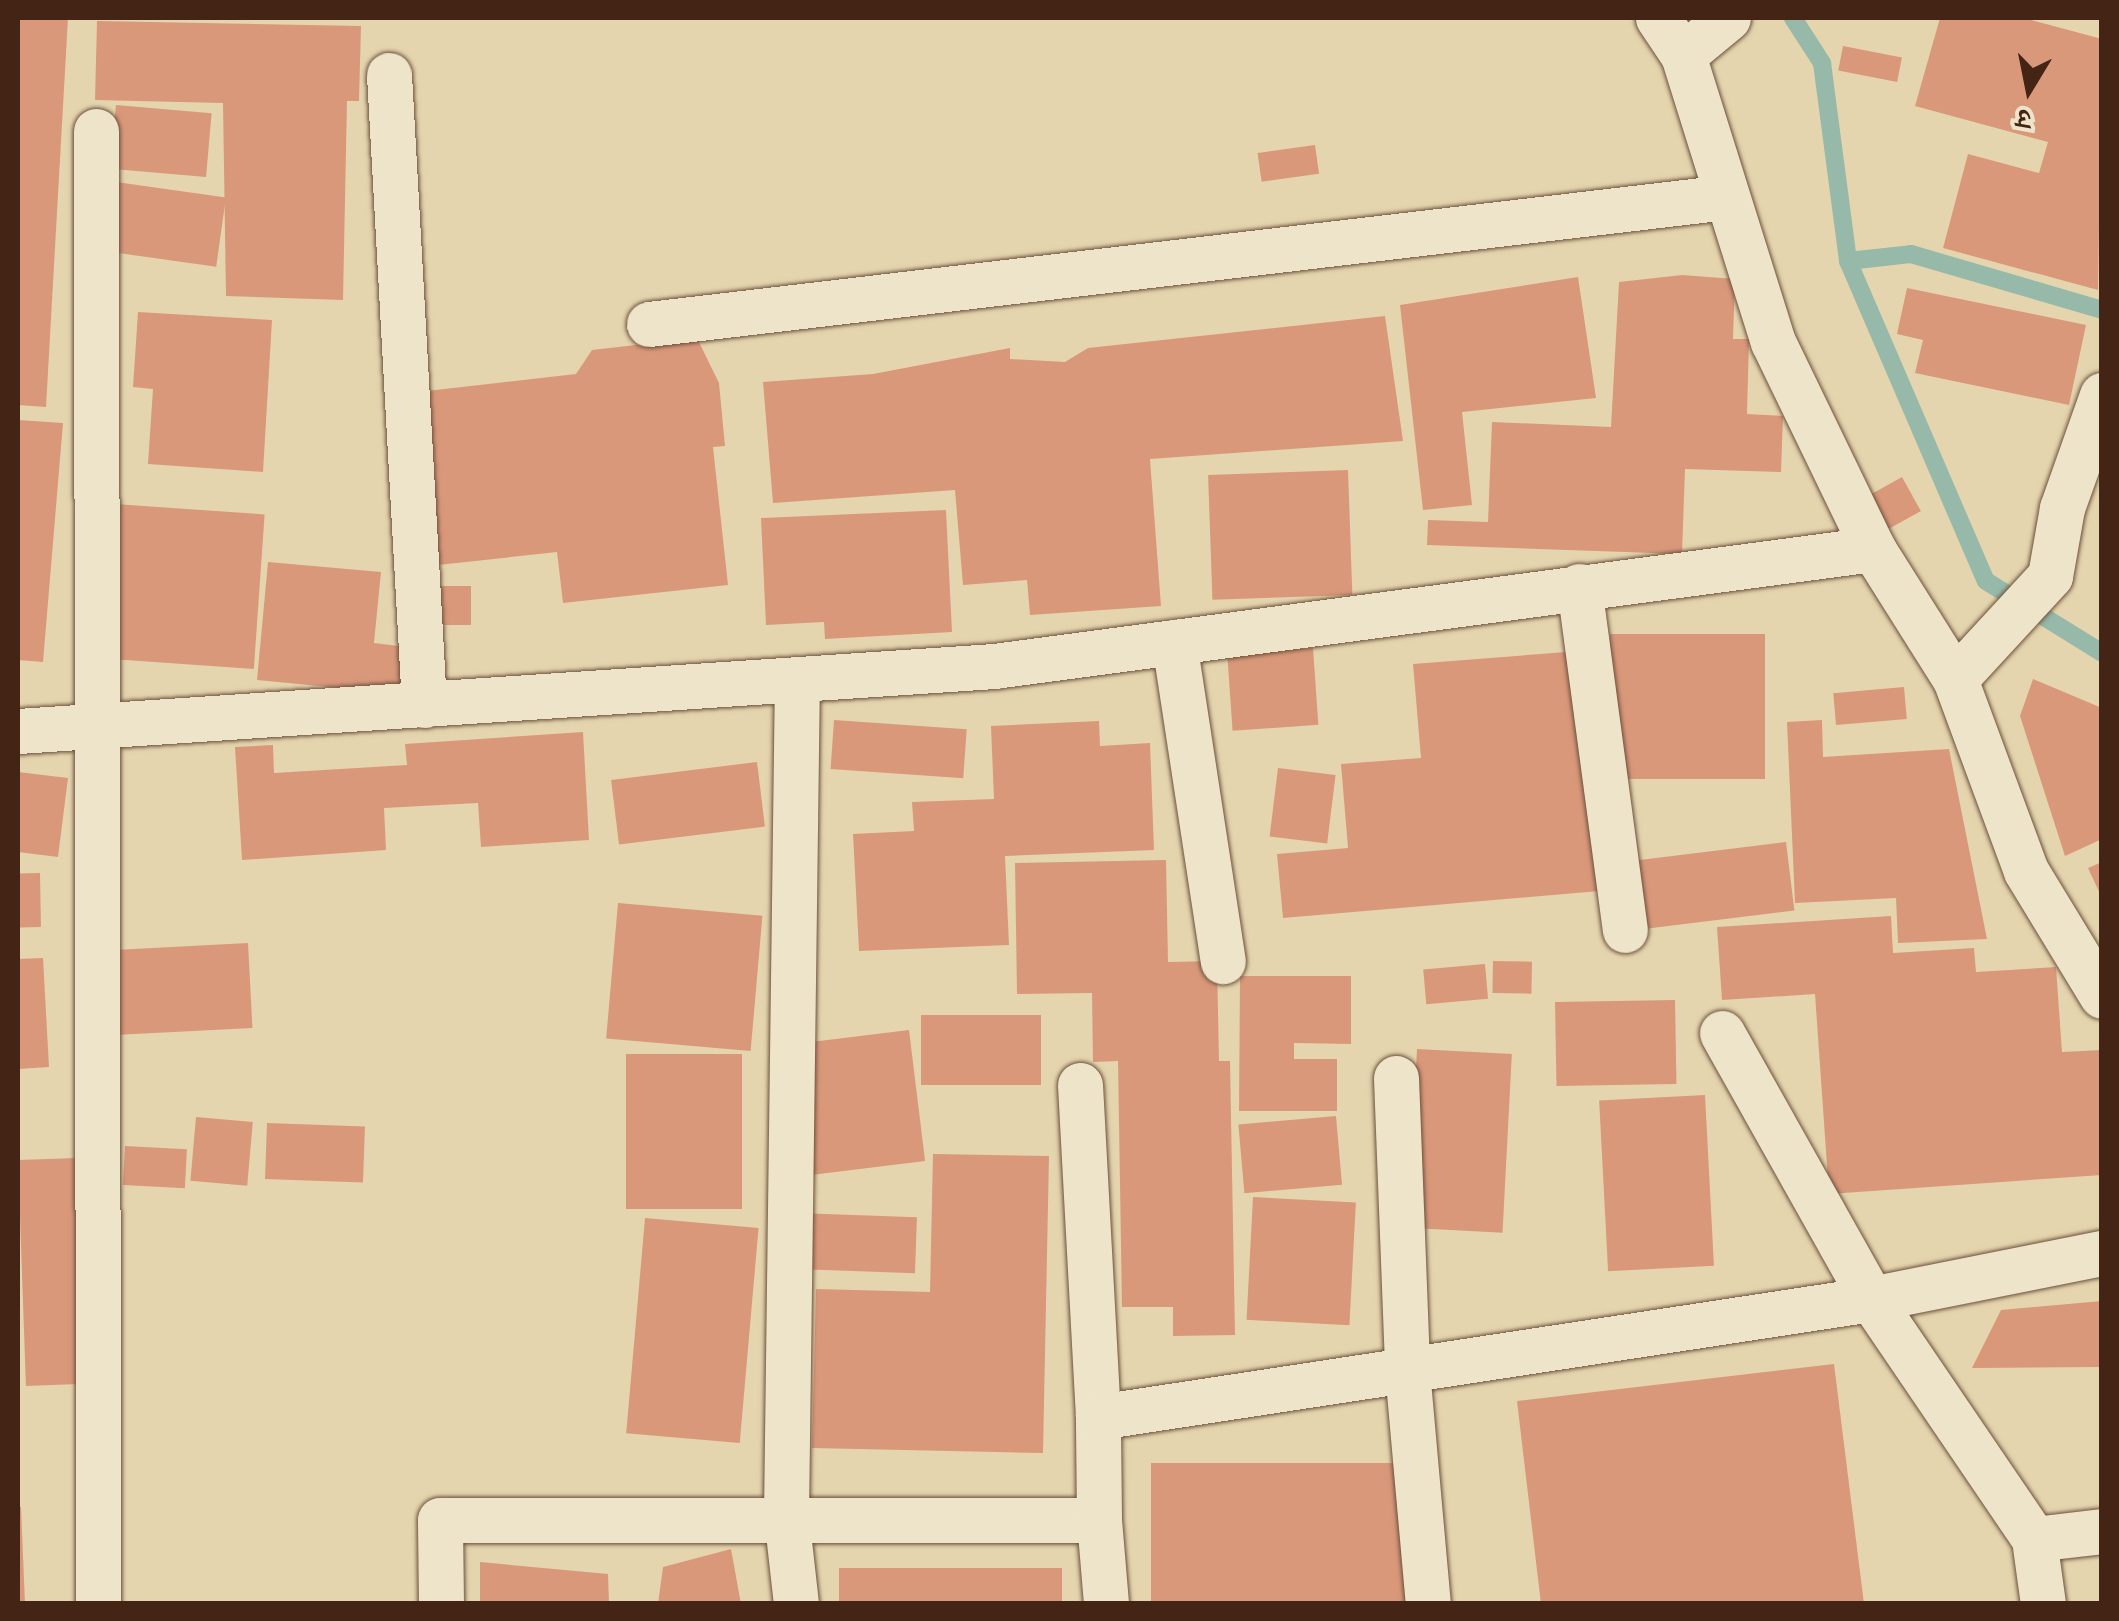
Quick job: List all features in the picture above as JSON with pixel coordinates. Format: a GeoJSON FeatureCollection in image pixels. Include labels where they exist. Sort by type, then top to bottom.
{"type":"FeatureCollection","features":[{"type":"Feature","properties":{"kind":"street"},"geometry":{"type":"LineString","coordinates":[[1658,18],[1683,55],[1773,342],[1872,549],[1955,679],[2026,871],[2102,996]]}},
{"type":"Feature","properties":{"kind":"street"},"geometry":{"type":"LineString","coordinates":[[1683,55],[1728,18]]}},
{"type":"Feature","properties":{"kind":"street"},"geometry":{"type":"LineString","coordinates":[[389,75],[424,705]]}},
{"type":"Feature","properties":{"kind":"street"},"geometry":{"type":"LineString","coordinates":[[96,131],[93,732],[98,1604]]}},
{"type":"Feature","properties":{"kind":"street"},"geometry":{"type":"LineString","coordinates":[[649,324],[1728,197]]}},
{"type":"Feature","properties":{"kind":"street"},"geometry":{"type":"LineString","coordinates":[[1955,679],[1991,648],[2050,576],[2062,508],[2102,396]]}},
{"type":"Feature","properties":{"kind":"street"},"geometry":{"type":"LineString","coordinates":[[18,731],[93,732],[797,679],[1174,642],[1872,549]]}},
{"type":"Feature","properties":{"kind":"street"},"geometry":{"type":"LineString","coordinates":[[1579,586],[1625,930]]}},
{"type":"Feature","properties":{"kind":"street"},"geometry":{"type":"LineString","coordinates":[[1174,642],[1223,961]]}},
{"type":"Feature","properties":{"kind":"street"},"geometry":{"type":"LineString","coordinates":[[796,1604],[786,1515],[797,679]]}},
{"type":"Feature","properties":{"kind":"street"},"geometry":{"type":"LineString","coordinates":[[1722,1033],[1871,1298],[2034,1539],[2043,1604]]}},
{"type":"Feature","properties":{"kind":"street"},"geometry":{"type":"LineString","coordinates":[[1396,1078],[1406,1370],[1428,1604]]}},
{"type":"Feature","properties":{"kind":"street"},"geometry":{"type":"LineString","coordinates":[[1080,1085],[1106,1604]]}},
{"type":"Feature","properties":{"kind":"street"},"geometry":{"type":"LineString","coordinates":[[1098,1417],[1871,1298],[2102,1253]]}},
{"type":"Feature","properties":{"kind":"street"},"geometry":{"type":"LineString","coordinates":[[441,1604],[440,1520],[786,1515],[1099,1520]]}},
{"type":"Feature","properties":{"kind":"street"},"geometry":{"type":"LineString","coordinates":[[2034,1539],[2102,1531]]}},
{"type":"Feature","properties":{"kind":"building"},"geometry":{"type":"Polygon","coordinates":[[[18,18],[68,18],[46,407],[18,405],[18,18]]]}},
{"type":"Feature","properties":{"kind":"building"},"geometry":{"type":"Polygon","coordinates":[[[1940,18],[2024,18],[2102,39],[2098,290],[1943,248],[1968,154],[2039,173],[2048,142],[1915,106],[1940,18]]]}},
{"type":"Feature","properties":{"kind":"building"},"geometry":{"type":"Polygon","coordinates":[[[97,21],[361,26],[359,101],[347,101],[343,300],[226,296],[223,103],[95,100],[97,21]]]}},
{"type":"Feature","properties":{"kind":"building"},"geometry":{"type":"Polygon","coordinates":[[[1843,46],[1902,57],[1897,82],[1838,71],[1843,46]]]}},
{"type":"Feature","properties":{"kind":"building"},"geometry":{"type":"Polygon","coordinates":[[[116,105],[212,113],[206,177],[110,169],[116,105]]]}},
{"type":"Feature","properties":{"kind":"building"},"geometry":{"type":"Polygon","coordinates":[[[1315,145],[1319,174],[1262,182],[1258,153],[1315,145]]]}},
{"type":"Feature","properties":{"kind":"building"},"geometry":{"type":"Polygon","coordinates":[[[116,182],[226,197],[216,267],[106,251],[116,182]]]}},
{"type":"Feature","properties":{"kind":"building"},"geometry":{"type":"Polygon","coordinates":[[[1682,275],[1735,279],[1733,339],[1749,339],[1747,414],[1783,416],[1781,472],[1685,469],[1682,554],[1427,545],[1428,520],[1488,522],[1492,422],[1611,427],[1619,282],[1682,275]]]}},
{"type":"Feature","properties":{"kind":"building"},"geometry":{"type":"Polygon","coordinates":[[[1578,277],[1596,398],[1462,412],[1472,505],[1423,510],[1400,305],[1578,277]]]}},
{"type":"Feature","properties":{"kind":"building"},"geometry":{"type":"Polygon","coordinates":[[[1907,288],[2086,325],[2069,405],[1915,373],[1923,340],[1897,334],[1907,288]]]}},
{"type":"Feature","properties":{"kind":"building"},"geometry":{"type":"Polygon","coordinates":[[[138,312],[272,320],[263,472],[148,464],[153,389],[133,387],[138,312]]]}},
{"type":"Feature","properties":{"kind":"building"},"geometry":{"type":"Polygon","coordinates":[[[1385,316],[1403,441],[1150,459],[1161,606],[1030,615],[1027,580],[963,585],[955,490],[773,503],[763,382],[873,374],[1010,348],[1010,359],[1065,362],[1088,348],[1385,316]]]}},
{"type":"Feature","properties":{"kind":"building"},"geometry":{"type":"Polygon","coordinates":[[[697,338],[719,383],[725,446],[713,447],[728,585],[563,603],[557,552],[429,566],[418,392],[576,374],[592,350],[697,338]]]}},
{"type":"Feature","properties":{"kind":"building"},"geometry":{"type":"Polygon","coordinates":[[[18,420],[63,423],[43,662],[18,660],[18,420]]]}},
{"type":"Feature","properties":{"kind":"building"},"geometry":{"type":"Polygon","coordinates":[[[1348,470],[1352,595],[1212,600],[1208,475],[1348,470]]]}},
{"type":"Feature","properties":{"kind":"building"},"geometry":{"type":"Polygon","coordinates":[[[1902,477],[1921,511],[1888,530],[1869,495],[1902,477]]]}},
{"type":"Feature","properties":{"kind":"building"},"geometry":{"type":"Polygon","coordinates":[[[115,504],[265,514],[254,669],[104,659],[115,504]]]}},
{"type":"Feature","properties":{"kind":"building"},"geometry":{"type":"Polygon","coordinates":[[[946,510],[952,632],[825,639],[824,622],[766,625],[761,518],[946,510]]]}},
{"type":"Feature","properties":{"kind":"building"},"geometry":{"type":"Polygon","coordinates":[[[268,562],[381,572],[374,643],[407,647],[403,694],[257,680],[268,562]]]}},
{"type":"Feature","properties":{"kind":"building"},"geometry":{"type":"Polygon","coordinates":[[[430,586],[471,586],[471,625],[430,625],[430,586]]]}},
{"type":"Feature","properties":{"kind":"building"},"geometry":{"type":"Polygon","coordinates":[[[1610,634],[1765,634],[1765,779],[1610,779],[1610,634]]]}},
{"type":"Feature","properties":{"kind":"building"},"geometry":{"type":"Polygon","coordinates":[[[1313,648],[1318,725],[1233,731],[1227,654],[1313,648]]]}},
{"type":"Feature","properties":{"kind":"building"},"geometry":{"type":"Polygon","coordinates":[[[1579,651],[1599,891],[1283,918],[1277,854],[1348,848],[1341,764],[1421,758],[1413,664],[1579,651]]]}},
{"type":"Feature","properties":{"kind":"building"},"geometry":{"type":"Polygon","coordinates":[[[2033,679],[2102,708],[2102,839],[2065,856],[2020,716],[2033,679]]]}},
{"type":"Feature","properties":{"kind":"building"},"geometry":{"type":"Polygon","coordinates":[[[1904,687],[1907,719],[1836,725],[1833,693],[1904,687]]]}},
{"type":"Feature","properties":{"kind":"building"},"geometry":{"type":"Polygon","coordinates":[[[834,720],[967,729],[963,778],[831,769],[834,720]]]}},
{"type":"Feature","properties":{"kind":"building"},"geometry":{"type":"Polygon","coordinates":[[[1822,720],[1823,757],[1949,749],[1987,939],[1898,943],[1896,898],[1795,903],[1787,722],[1822,720]]]}},
{"type":"Feature","properties":{"kind":"building"},"geometry":{"type":"Polygon","coordinates":[[[1099,721],[1100,746],[1150,743],[1154,850],[1005,856],[1009,945],[859,951],[853,834],[914,831],[912,802],[994,799],[991,726],[1099,721]]]}},
{"type":"Feature","properties":{"kind":"building"},"geometry":{"type":"Polygon","coordinates":[[[583,732],[589,840],[481,847],[478,803],[384,808],[386,850],[242,860],[235,747],[273,745],[274,773],[407,765],[405,744],[583,732]]]}},
{"type":"Feature","properties":{"kind":"building"},"geometry":{"type":"Polygon","coordinates":[[[757,762],[765,827],[619,844],[611,780],[757,762]]]}},
{"type":"Feature","properties":{"kind":"building"},"geometry":{"type":"Polygon","coordinates":[[[1278,768],[1336,775],[1327,844],[1270,836],[1278,768]]]}},
{"type":"Feature","properties":{"kind":"building"},"geometry":{"type":"Polygon","coordinates":[[[18,772],[68,778],[58,857],[18,852],[18,772]]]}},
{"type":"Feature","properties":{"kind":"building"},"geometry":{"type":"Polygon","coordinates":[[[1786,842],[1794,910],[1630,931],[1621,862],[1786,842]]]}},
{"type":"Feature","properties":{"kind":"building"},"geometry":{"type":"Polygon","coordinates":[[[1166,860],[1168,962],[1217,961],[1219,1061],[1230,1061],[1235,1335],[1173,1336],[1173,1307],[1122,1307],[1118,1061],[1093,1062],[1092,993],[1017,994],[1015,863],[1166,860]]]}},
{"type":"Feature","properties":{"kind":"building"},"geometry":{"type":"Polygon","coordinates":[[[2102,862],[2102,898],[2088,868],[2102,862]]]}},
{"type":"Feature","properties":{"kind":"building"},"geometry":{"type":"Polygon","coordinates":[[[18,873],[40,873],[41,927],[19,927],[18,873]]]}},
{"type":"Feature","properties":{"kind":"building"},"geometry":{"type":"Polygon","coordinates":[[[618,903],[762,916],[751,1051],[606,1038],[618,903]]]}},
{"type":"Feature","properties":{"kind":"building"},"geometry":{"type":"Polygon","coordinates":[[[1891,916],[1893,953],[1974,948],[1976,972],[2056,967],[2062,1052],[2102,1050],[2102,1175],[1829,1194],[1815,994],[1722,1000],[1717,927],[1891,916]]]}},
{"type":"Feature","properties":{"kind":"building"},"geometry":{"type":"Polygon","coordinates":[[[248,943],[252,1028],[110,1035],[105,950],[248,943]]]}},
{"type":"Feature","properties":{"kind":"building"},"geometry":{"type":"Polygon","coordinates":[[[43,958],[49,1067],[18,1069],[18,959],[43,958]]]}},
{"type":"Feature","properties":{"kind":"building"},"geometry":{"type":"Polygon","coordinates":[[[1493,961],[1532,962],[1531,994],[1492,993],[1493,961]]]}},
{"type":"Feature","properties":{"kind":"building"},"geometry":{"type":"Polygon","coordinates":[[[1485,964],[1488,999],[1426,1004],[1423,969],[1485,964]]]}},
{"type":"Feature","properties":{"kind":"building"},"geometry":{"type":"Polygon","coordinates":[[[1240,976],[1351,976],[1351,1044],[1294,1043],[1294,1059],[1337,1059],[1337,1111],[1239,1111],[1240,976]]]}},
{"type":"Feature","properties":{"kind":"building"},"geometry":{"type":"Polygon","coordinates":[[[1675,1000],[1676,1084],[1556,1086],[1555,1002],[1675,1000]]]}},
{"type":"Feature","properties":{"kind":"building"},"geometry":{"type":"Polygon","coordinates":[[[921,1015],[1041,1015],[1041,1085],[921,1085],[921,1015]]]}},
{"type":"Feature","properties":{"kind":"building"},"geometry":{"type":"Polygon","coordinates":[[[909,1030],[925,1161],[813,1175],[797,1044],[909,1030]]]}},
{"type":"Feature","properties":{"kind":"building"},"geometry":{"type":"Polygon","coordinates":[[[1417,1049],[1512,1054],[1503,1233],[1408,1228],[1417,1049]]]}},
{"type":"Feature","properties":{"kind":"building"},"geometry":{"type":"Polygon","coordinates":[[[626,1054],[742,1054],[742,1209],[626,1209],[626,1054]]]}},
{"type":"Feature","properties":{"kind":"building"},"geometry":{"type":"Polygon","coordinates":[[[1705,1095],[1714,1266],[1608,1271],[1599,1101],[1705,1095]]]}},
{"type":"Feature","properties":{"kind":"building"},"geometry":{"type":"Polygon","coordinates":[[[1336,1116],[1342,1185],[1244,1193],[1238,1125],[1336,1116]]]}},
{"type":"Feature","properties":{"kind":"building"},"geometry":{"type":"Polygon","coordinates":[[[196,1117],[253,1122],[247,1186],[190,1181],[196,1117]]]}},
{"type":"Feature","properties":{"kind":"building"},"geometry":{"type":"Polygon","coordinates":[[[267,1123],[365,1126],[363,1182],[265,1179],[267,1123]]]}},
{"type":"Feature","properties":{"kind":"building"},"geometry":{"type":"Polygon","coordinates":[[[125,1146],[187,1149],[185,1188],[123,1185],[125,1146]]]}},
{"type":"Feature","properties":{"kind":"building"},"geometry":{"type":"Polygon","coordinates":[[[933,1154],[1049,1156],[1043,1453],[812,1448],[816,1289],[930,1292],[933,1154]]]}},
{"type":"Feature","properties":{"kind":"building"},"geometry":{"type":"Polygon","coordinates":[[[77,1158],[85,1384],[26,1386],[18,1160],[77,1158]]]}},
{"type":"Feature","properties":{"kind":"building"},"geometry":{"type":"Polygon","coordinates":[[[1253,1197],[1356,1202],[1349,1325],[1247,1320],[1253,1197]]]}},
{"type":"Feature","properties":{"kind":"building"},"geometry":{"type":"Polygon","coordinates":[[[797,1213],[917,1217],[915,1273],[795,1269],[797,1213]]]}},
{"type":"Feature","properties":{"kind":"building"},"geometry":{"type":"Polygon","coordinates":[[[645,1218],[759,1228],[740,1443],[626,1433],[645,1218]]]}},
{"type":"Feature","properties":{"kind":"building"},"geometry":{"type":"Polygon","coordinates":[[[2102,1301],[2102,1367],[1972,1368],[2001,1310],[2102,1301]]]}},
{"type":"Feature","properties":{"kind":"building"},"geometry":{"type":"Polygon","coordinates":[[[1834,1364],[1864,1604],[1541,1604],[1517,1401],[1834,1364]]]}},
{"type":"Feature","properties":{"kind":"building"},"geometry":{"type":"Polygon","coordinates":[[[1151,1463],[1407,1463],[1407,1603],[1151,1603],[1151,1463]]]}},
{"type":"Feature","properties":{"kind":"building"},"geometry":{"type":"Polygon","coordinates":[[[21,1507],[25,1604],[18,1604],[21,1507]]]}},
{"type":"Feature","properties":{"kind":"building"},"geometry":{"type":"Polygon","coordinates":[[[731,1549],[741,1604],[658,1604],[663,1567],[731,1549]]]}},
{"type":"Feature","properties":{"kind":"building"},"geometry":{"type":"Polygon","coordinates":[[[480,1562],[608,1574],[609,1604],[480,1604],[480,1562]]]}},
{"type":"Feature","properties":{"kind":"building"},"geometry":{"type":"Polygon","coordinates":[[[839,1568],[1062,1568],[1062,1604],[839,1604],[839,1568]]]}},
{"type":"Feature","properties":{"kind":"waterway"},"geometry":{"type":"LineString","coordinates":[[1793,18],[1822,63],[1848,261],[1986,581],[2102,653]]}},
{"type":"Feature","properties":{"kind":"waterway"},"geometry":{"type":"LineString","coordinates":[[1848,261],[1911,254],[2102,310]]}}]}
